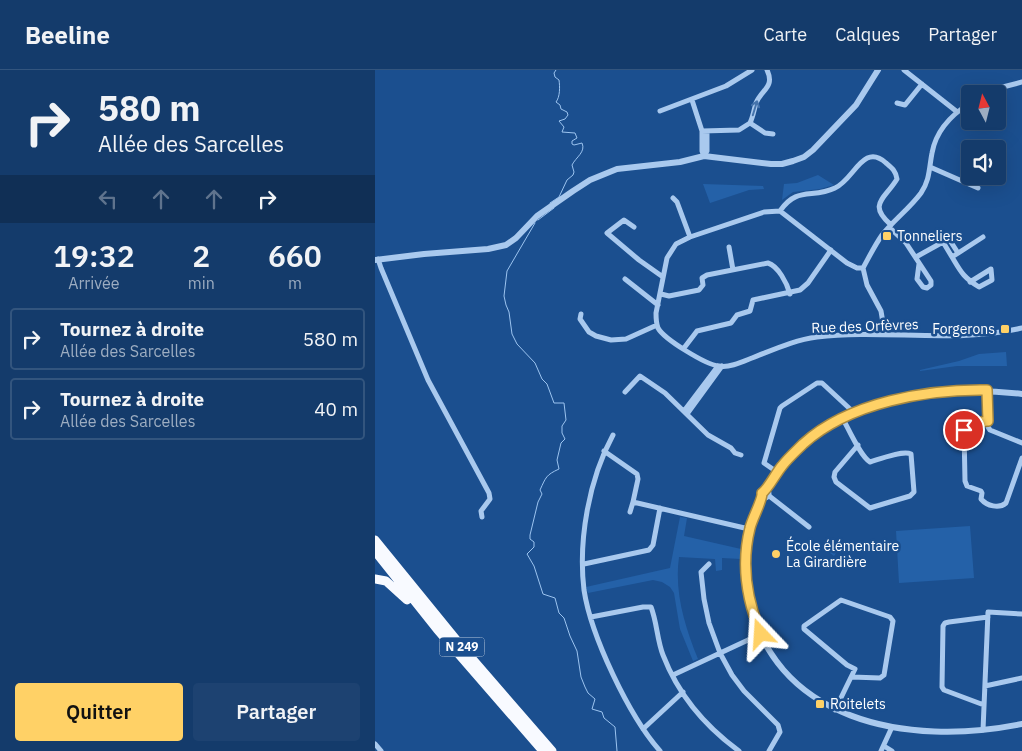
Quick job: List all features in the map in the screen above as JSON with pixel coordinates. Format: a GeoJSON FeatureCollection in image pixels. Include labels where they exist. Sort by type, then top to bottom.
{"type":"FeatureCollection","features":[{"type":"Feature","properties":{"kind":"highway","name":"N 249"},"geometry":{"type":"LineString","coordinates":[[375,540],[467,653],[552,751]]}},
{"type":"Feature","properties":{"kind":"highway","name":"N 249"},"geometry":{"type":"LineString","coordinates":[[375,551],[437,629],[543,751]]}},
{"type":"Feature","properties":{"kind":"highway","name":"N 249"},"geometry":{"type":"LineString","coordinates":[[375,579],[386,581],[393,586],[431,627],[437,629]]}},
{"type":"Feature","properties":{"kind":"street"},"geometry":{"type":"LineString","coordinates":[[660,111],[726,86],[752,70]]}},
{"type":"Feature","properties":{"kind":"street"},"geometry":{"type":"LineString","coordinates":[[705,131],[711,129],[739,130],[750,123],[757,100],[770,82],[767,70]]}},
{"type":"Feature","properties":{"kind":"street"},"geometry":{"type":"LineString","coordinates":[[482,517],[481,511],[490,499],[489,493],[429,380],[377,260],[481,250],[501,246],[516,238],[537,216],[590,180],[601,174],[617,170],[688,161],[704,156],[771,164],[783,164],[804,157],[856,105],[878,70]]}},
{"type":"Feature","properties":{"kind":"street"},"geometry":{"type":"LineString","coordinates":[[904,70],[957,112]]}},
{"type":"Feature","properties":{"kind":"street"},"geometry":{"type":"LineString","coordinates":[[1006,86],[1022,82]]}},
{"type":"Feature","properties":{"kind":"street"},"geometry":{"type":"LineString","coordinates":[[897,103],[905,105],[922,84]]}},
{"type":"Feature","properties":{"kind":"street"},"geometry":{"type":"LineString","coordinates":[[692,100],[705,131],[701,151],[704,156]]}},
{"type":"Feature","properties":{"kind":"street"},"geometry":{"type":"LineString","coordinates":[[885,335],[881,311],[867,285],[863,268],[881,236],[920,193],[927,180],[935,140],[945,123],[961,109]]}},
{"type":"Feature","properties":{"kind":"street"},"geometry":{"type":"LineString","coordinates":[[750,123],[765,133],[773,134]]}},
{"type":"Feature","properties":{"kind":"street"},"geometry":{"type":"LineString","coordinates":[[780,211],[788,200],[796,195],[823,192],[843,184],[864,159],[877,156],[884,160],[896,174],[897,179],[880,201],[878,208],[882,217],[906,243],[919,264]]}},
{"type":"Feature","properties":{"kind":"street"},"geometry":{"type":"LineString","coordinates":[[930,167],[978,188]]}},
{"type":"Feature","properties":{"kind":"street"},"geometry":{"type":"LineString","coordinates":[[673,198],[677,202],[690,237]]}},
{"type":"Feature","properties":{"kind":"street"},"geometry":{"type":"LineString","coordinates":[[685,413],[720,366],[707,362],[664,335],[657,325],[656,313],[667,258],[676,244],[690,237],[764,212],[780,211],[847,263],[857,268],[863,268]]}},
{"type":"Feature","properties":{"kind":"street"},"geometry":{"type":"LineString","coordinates":[[635,227],[624,220],[607,233],[639,260],[663,276]]}},
{"type":"Feature","properties":{"kind":"street"},"geometry":{"type":"LineString","coordinates":[[952,256],[983,237]]}},
{"type":"Feature","properties":{"kind":"street"},"geometry":{"type":"LineString","coordinates":[[916,257],[949,239],[958,253]]}},
{"type":"Feature","properties":{"kind":"street"},"geometry":{"type":"LineString","coordinates":[[943,242],[966,279],[970,282]]}},
{"type":"Feature","properties":{"kind":"street"},"geometry":{"type":"LineString","coordinates":[[729,247],[733,270]]}},
{"type":"Feature","properties":{"kind":"street"},"geometry":{"type":"LineString","coordinates":[[684,348],[697,331],[731,324],[737,315],[750,311],[753,300],[790,294],[801,290],[831,250]]}},
{"type":"Feature","properties":{"kind":"street"},"geometry":{"type":"LineString","coordinates":[[661,294],[669,296],[699,290],[703,285],[702,278],[707,275],[767,263],[772,264],[788,287],[790,294]]}},
{"type":"Feature","properties":{"kind":"street"},"geometry":{"type":"LineString","coordinates":[[625,279],[658,305]]}},
{"type":"Feature","properties":{"kind":"street"},"geometry":{"type":"LineString","coordinates":[[581,314],[580,319],[589,332],[611,340],[626,339],[657,325]]}},
{"type":"Feature","properties":{"kind":"street","name":"Rue des Orfèvres"},"geometry":{"type":"LineString","coordinates":[[720,366],[740,362],[815,337],[989,333],[1022,328]]}},
{"type":"Feature","properties":{"kind":"street"},"geometry":{"type":"LineString","coordinates":[[625,392],[640,376],[665,393],[708,435],[741,455]]}},
{"type":"Feature","properties":{"kind":"street"},"geometry":{"type":"LineString","coordinates":[[777,472],[764,463],[782,406],[819,382],[825,385],[853,414]]}},
{"type":"Feature","properties":{"kind":"street"},"geometry":{"type":"LineString","coordinates":[[1022,394],[987,390],[946,391],[922,394],[853,414],[820,431],[808,439],[777,472],[755,512],[749,529],[746,559],[746,582],[749,600],[761,634],[779,664],[817,700],[835,710],[855,717],[892,727],[933,732],[983,730],[1022,724]]}},
{"type":"Feature","properties":{"kind":"street"},"geometry":{"type":"LineString","coordinates":[[987,390],[990,430],[1022,443]]}},
{"type":"Feature","properties":{"kind":"street"},"geometry":{"type":"LineString","coordinates":[[843,419],[870,462],[902,453],[908,452],[911,454],[914,492],[911,496],[870,508],[836,482],[835,472],[857,444]]}},
{"type":"Feature","properties":{"kind":"street"},"geometry":{"type":"LineString","coordinates":[[988,421],[972,424],[964,430],[965,481],[967,486],[981,491],[983,493],[981,499],[984,503],[1002,506],[1006,503],[1022,458]]}},
{"type":"Feature","properties":{"kind":"street"},"geometry":{"type":"LineString","coordinates":[[613,435],[604,451],[588,508],[585,528],[585,590],[591,617],[611,672],[643,729],[660,751]]}},
{"type":"Feature","properties":{"kind":"street"},"geometry":{"type":"LineString","coordinates":[[604,451],[637,474],[638,479],[630,512]]}},
{"type":"Feature","properties":{"kind":"street"},"geometry":{"type":"LineString","coordinates":[[765,494],[809,527]]}},
{"type":"Feature","properties":{"kind":"street"},"geometry":{"type":"LineString","coordinates":[[633,502],[749,529]]}},
{"type":"Feature","properties":{"kind":"street"},"geometry":{"type":"LineString","coordinates":[[584,564],[649,550],[653,545],[660,508]]}},
{"type":"Feature","properties":{"kind":"street"},"geometry":{"type":"LineString","coordinates":[[709,564],[701,572],[701,584],[709,623],[720,653],[732,675],[744,691],[778,725],[780,732],[769,751]]}},
{"type":"Feature","properties":{"kind":"street"},"geometry":{"type":"LineString","coordinates":[[835,710],[851,677],[855,669],[847,665],[804,629],[803,626],[841,600],[890,617],[893,621],[884,675],[880,678],[851,677]]}},
{"type":"Feature","properties":{"kind":"street"},"geometry":{"type":"LineString","coordinates":[[591,617],[651,607],[661,649],[683,692],[707,724],[739,751]]}},
{"type":"Feature","properties":{"kind":"street"},"geometry":{"type":"LineString","coordinates":[[983,730],[988,614]]}},
{"type":"Feature","properties":{"kind":"street"},"geometry":{"type":"LineString","coordinates":[[984,704],[944,690],[942,686],[943,626],[945,623],[988,614],[1022,614]]}},
{"type":"Feature","properties":{"kind":"street"},"geometry":{"type":"LineString","coordinates":[[673,675],[761,634]]}},
{"type":"Feature","properties":{"kind":"street"},"geometry":{"type":"LineString","coordinates":[[985,686],[1022,678]]}},
{"type":"Feature","properties":{"kind":"street"},"geometry":{"type":"LineString","coordinates":[[643,729],[683,692]]}},
{"type":"Feature","properties":{"kind":"street"},"geometry":{"type":"LineString","coordinates":[[892,727],[883,749],[892,751]]}},
{"type":"Feature","properties":{"kind":"street"},"geometry":{"type":"LineString","coordinates":[[375,744],[381,751]]}},
{"type":"Feature","properties":{"kind":"shaded area"},"geometry":{"type":"Polygon","coordinates":[[[818,175],[834,185],[820,189],[793,192],[782,200],[784,184],[797,183],[818,175]]]}},
{"type":"Feature","properties":{"kind":"shaded area"},"geometry":{"type":"Polygon","coordinates":[[[703,184],[763,186],[764,189],[749,190],[710,203],[703,184]]]}},
{"type":"Feature","properties":{"kind":"shaded area"},"geometry":{"type":"Polygon","coordinates":[[[1006,352],[1007,366],[957,366],[920,371],[979,354],[1006,352]]]}},
{"type":"Feature","properties":{"kind":"shaded area"},"geometry":{"type":"Polygon","coordinates":[[[680,517],[687,518],[684,536],[741,549],[741,559],[722,558],[722,570],[716,571],[715,559],[679,557],[679,596],[698,659],[693,661],[680,629],[674,593],[670,587],[662,582],[653,580],[588,593],[586,587],[670,568],[680,517]]]}},
{"type":"Feature","properties":{"kind":"shaded area"},"geometry":{"type":"Polygon","coordinates":[[[970,526],[974,578],[899,583],[896,531],[970,526]]]}},
{"type":"Feature","properties":{"kind":"shaded area"},"geometry":{"type":"Polygon","coordinates":[[[829,538],[840,547],[834,556],[821,546],[829,538]]]}},
{"type":"Feature","properties":{"kind":"waterway"},"geometry":{"type":"LineString","coordinates":[[550,203],[559,197],[567,180],[573,175],[572,165],[583,149],[582,143],[572,144],[572,141],[577,138],[575,133],[562,132],[564,127],[559,121],[565,119],[568,115],[556,102],[560,89],[559,80],[555,77],[554,73],[556,70]]}},
{"type":"Feature","properties":{"kind":"waterway"},"geometry":{"type":"LineString","coordinates":[[538,220],[554,208]]}},
{"type":"Feature","properties":{"kind":"waterway"},"geometry":{"type":"LineString","coordinates":[[535,223],[507,271],[504,296],[509,312],[512,334],[517,344],[535,363],[542,379],[547,384],[554,403],[564,403],[566,420],[562,426],[562,433],[565,439],[561,443],[557,460],[559,469],[547,477],[540,490],[542,494],[538,502],[530,535],[530,539],[534,542],[534,547],[527,554],[534,566],[543,594],[555,598],[559,613],[564,618],[577,651],[581,677],[588,693],[595,699],[592,709],[602,712],[604,718],[615,727],[617,751]]}},
{"type":"Feature","properties":{"kind":"place","name":"Tonneliers"},"geometry":{"type":"Point","coordinates":[887,236]}},
{"type":"Feature","properties":{"kind":"place","name":"Forgerons"},"geometry":{"type":"Point","coordinates":[1005,329]}},
{"type":"Feature","properties":{"kind":"place","name":"École élémentaire La Girardière"},"geometry":{"type":"Point","coordinates":[776,554]}},
{"type":"Feature","properties":{"kind":"place","name":"Roitelets"},"geometry":{"type":"Point","coordinates":[820,704]}},
{"type":"Feature","properties":{"kind":"route"},"geometry":{"type":"LineString","coordinates":[[761,634],[749,600],[746,582],[749,529],[759,502],[763,497],[763,491],[766,491],[771,480],[784,463],[808,439],[830,425],[853,414],[902,398],[922,394],[946,391],[987,390],[988,421],[972,424],[964,430]]}}]}
